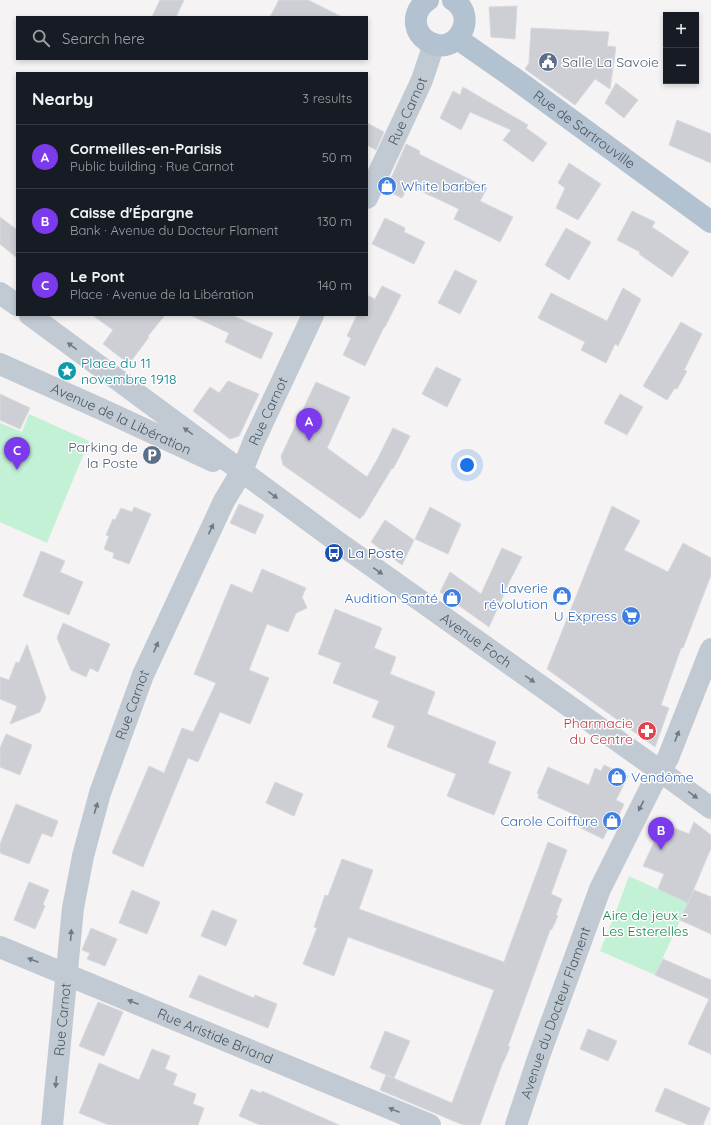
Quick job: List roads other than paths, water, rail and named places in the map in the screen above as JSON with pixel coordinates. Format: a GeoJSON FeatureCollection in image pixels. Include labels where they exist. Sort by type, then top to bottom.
{"type":"FeatureCollection","features":[{"type":"Feature","properties":{"kind":"main road"},"geometry":{"type":"LineString","coordinates":[[419,2],[416,18],[420,35],[424,39],[434,44],[441,45],[453,42],[463,31],[464,16],[461,2]]}},
{"type":"Feature","properties":{"kind":"main road","name":"Rue de Sartrouville"},"geometry":{"type":"LineString","coordinates":[[458,38],[711,222]]}},
{"type":"Feature","properties":{"kind":"street","name":"Rue Carnot"},"geometry":{"type":"LineString","coordinates":[[368,196],[422,80],[434,44]]}},
{"type":"Feature","properties":{"kind":"street"},"geometry":{"type":"LineString","coordinates":[[0,293],[16,304]]}},
{"type":"Feature","properties":{"kind":"street","name":"Avenue Foch"},"geometry":{"type":"LineString","coordinates":[[31,316],[335,540],[650,763],[711,808]]}},
{"type":"Feature","properties":{"kind":"street","name":"Rue Carnot"},"geometry":{"type":"LineString","coordinates":[[52,1125],[73,908],[82,856],[100,793],[146,669],[224,501],[242,471],[254,441],[313,316]]}},
{"type":"Feature","properties":{"kind":"street","name":"Avenue de la Libération"},"geometry":{"type":"LineString","coordinates":[[0,364],[211,460],[242,471]]}},
{"type":"Feature","properties":{"kind":"street","name":"Avenue du Docteur Flament"},"geometry":{"type":"LineString","coordinates":[[518,1120],[539,1056],[600,889],[668,758],[711,648]]}},
{"type":"Feature","properties":{"kind":"street","name":"Rue Aristide Briand"},"geometry":{"type":"LineString","coordinates":[[0,947],[430,1125]]}},
{"type":"Feature","properties":{"kind":"place","name":"Salle La Savoie"},"geometry":{"type":"Point","coordinates":[548,62]}},
{"type":"Feature","properties":{"kind":"place","name":"White barber"},"geometry":{"type":"Point","coordinates":[387,186]}},
{"type":"Feature","properties":{"kind":"place","name":"Place du 11 novembre 1918"},"geometry":{"type":"Point","coordinates":[67,371]}},
{"type":"Feature","properties":{"kind":"place","name":"Cormeilles-en-Parisis"},"geometry":{"type":"Point","coordinates":[309,441]}},
{"type":"Feature","properties":{"kind":"place","name":"Parking de la Poste"},"geometry":{"type":"Point","coordinates":[152,455]}},
{"type":"Feature","properties":{"kind":"place","name":"Le Pont"},"geometry":{"type":"Point","coordinates":[17,470]}},
{"type":"Feature","properties":{"kind":"place","name":"La Poste"},"geometry":{"type":"Point","coordinates":[334,553]}},
{"type":"Feature","properties":{"kind":"place","name":"Laverie révolution"},"geometry":{"type":"Point","coordinates":[562,596]}},
{"type":"Feature","properties":{"kind":"place","name":"Audition Santé"},"geometry":{"type":"Point","coordinates":[452,598]}},
{"type":"Feature","properties":{"kind":"place","name":"U Express"},"geometry":{"type":"Point","coordinates":[631,616]}},
{"type":"Feature","properties":{"kind":"place","name":"Pharmacie du Centre"},"geometry":{"type":"Point","coordinates":[647,731]}},
{"type":"Feature","properties":{"kind":"place","name":"Vendôme"},"geometry":{"type":"Point","coordinates":[617,777]}},
{"type":"Feature","properties":{"kind":"place","name":"Carole Coiffure"},"geometry":{"type":"Point","coordinates":[612,821]}},
{"type":"Feature","properties":{"kind":"place","name":"Caisse d'Épargne"},"geometry":{"type":"Point","coordinates":[661,850]}},
{"type":"Feature","properties":{"kind":"park label","name":"Aire de jeux - Les Esterelles"},"geometry":{"type":"Point","coordinates":[645,924]}}]}
